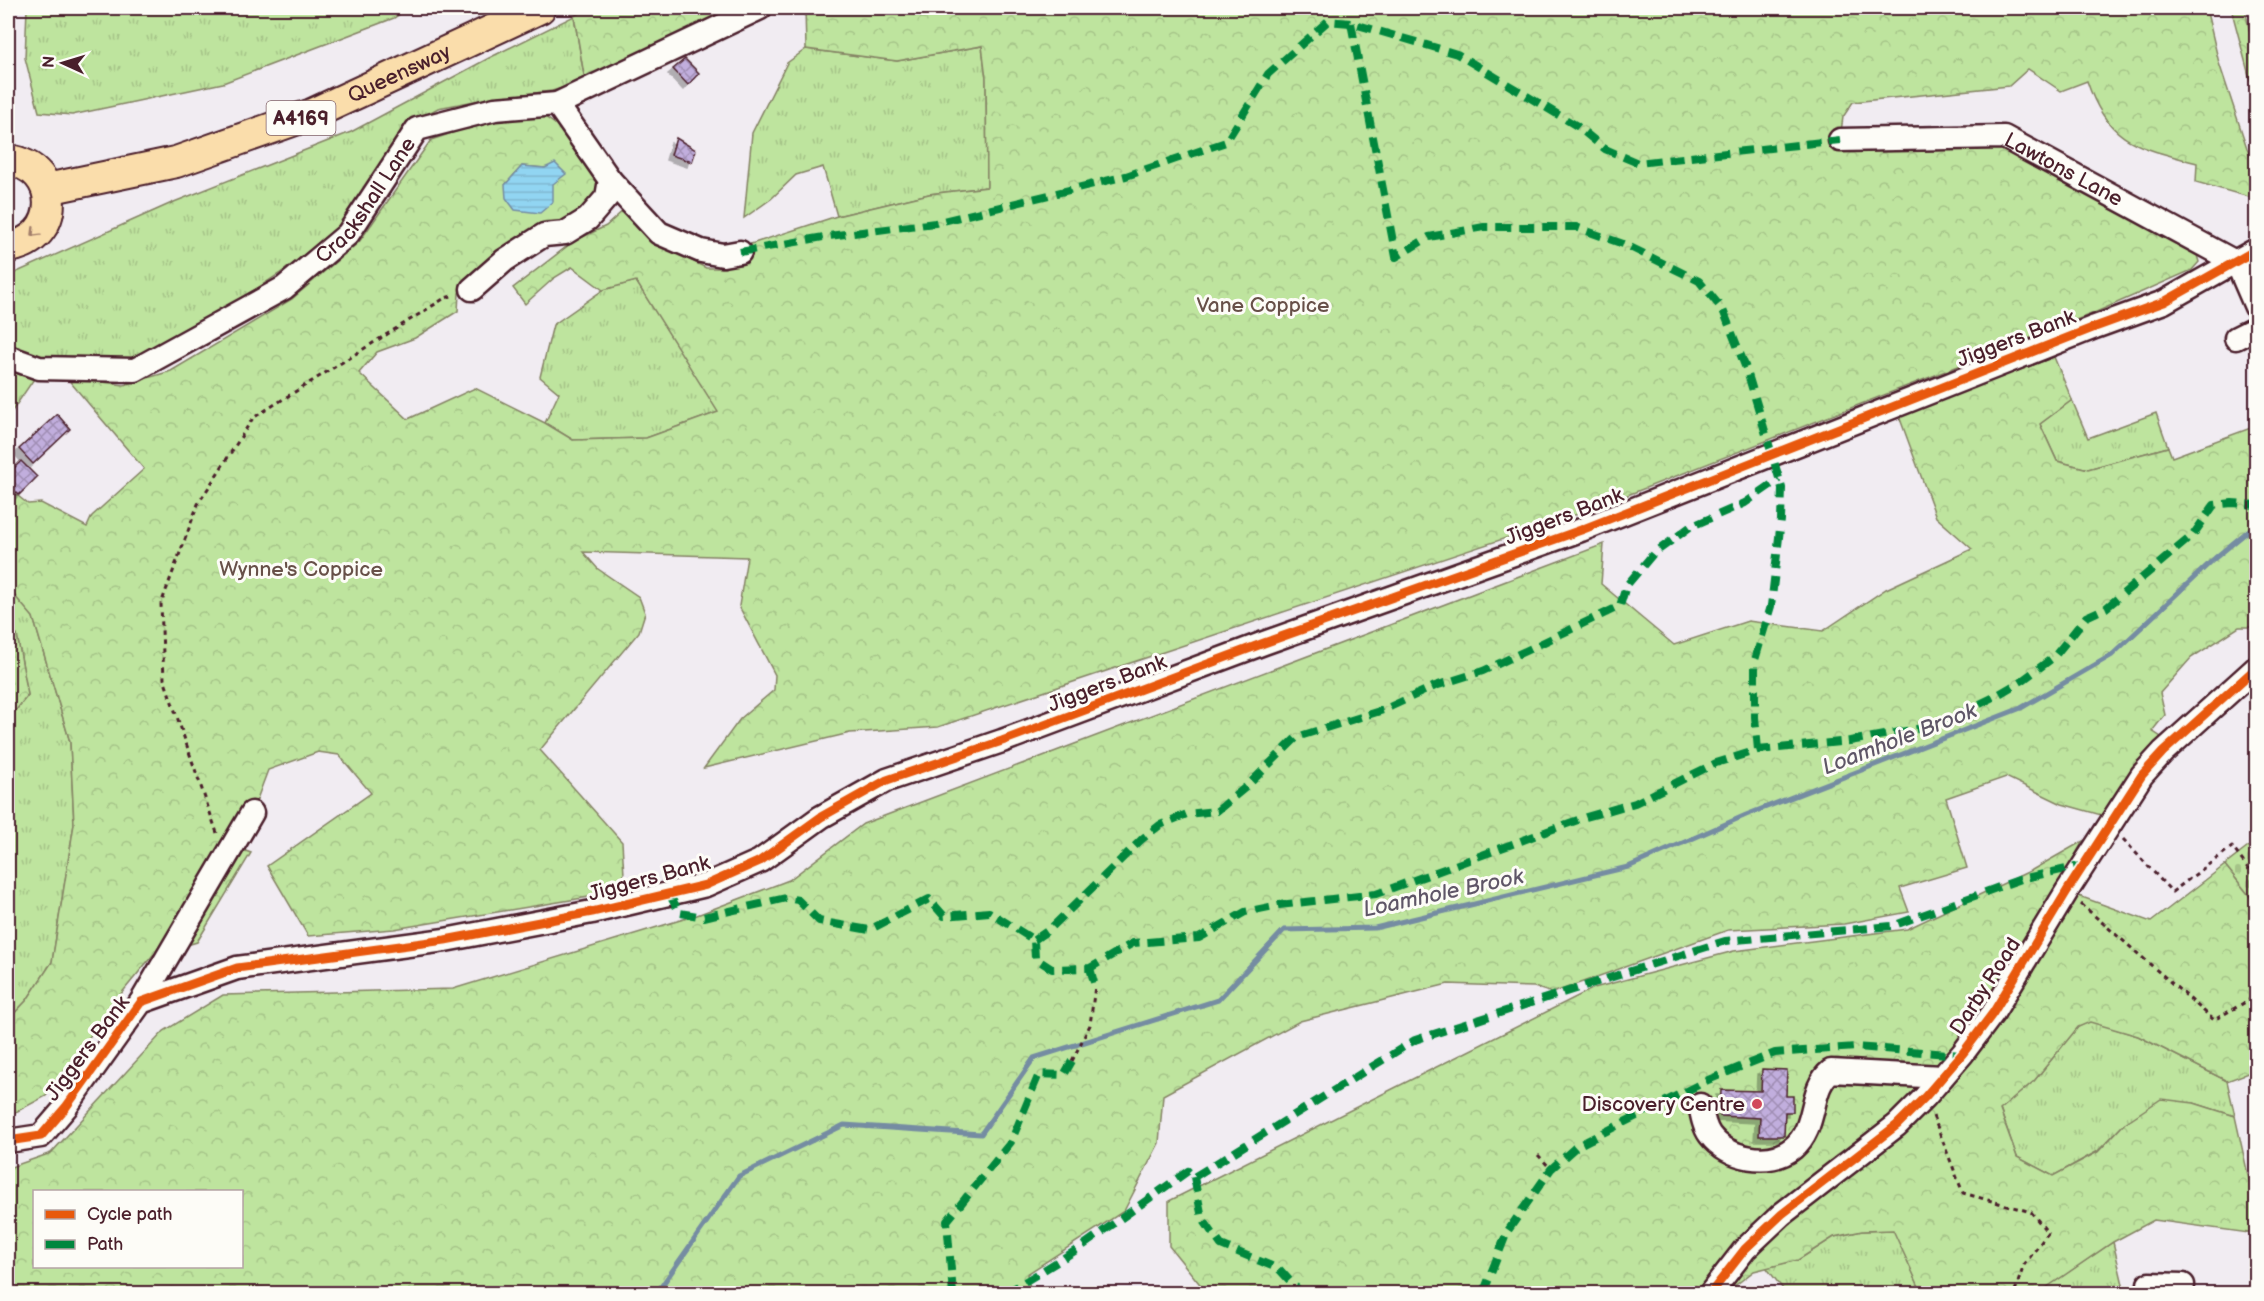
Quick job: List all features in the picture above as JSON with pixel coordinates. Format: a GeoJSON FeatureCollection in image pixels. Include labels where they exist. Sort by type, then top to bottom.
{"type":"FeatureCollection","features":[{"type":"Feature","properties":{"kind":"main road","name":"Queensway"},"geometry":{"type":"LineString","coordinates":[[47,189],[176,162],[312,114],[540,8]]}},
{"type":"Feature","properties":{"kind":"main road"},"geometry":{"type":"LineString","coordinates":[[8,160],[21,163],[41,178],[47,189],[49,203],[47,217],[41,229],[31,239],[8,247]]}},
{"type":"Feature","properties":{"kind":"street","name":"Crackshall Lane"},"geometry":{"type":"LineString","coordinates":[[8,357],[39,368],[135,370],[284,288],[348,234],[417,129],[495,109],[557,104],[760,8]]}},
{"type":"Feature","properties":{"kind":"street"},"geometry":{"type":"LineString","coordinates":[[557,104],[610,180],[659,233],[701,251],[723,255],[740,252]]}},
{"type":"Feature","properties":{"kind":"street","name":"Lawtons Lane"},"geometry":{"type":"LineString","coordinates":[[1840,140],[2004,137],[2236,263]]}},
{"type":"Feature","properties":{"kind":"street"},"geometry":{"type":"LineString","coordinates":[[472,289],[505,260],[544,235],[565,234],[588,219],[607,197],[610,180]]}},
{"type":"Feature","properties":{"kind":"street","name":"Jiggers Bank"},"geometry":{"type":"LineString","coordinates":[[8,1141],[41,1136],[66,1107],[141,1002],[237,968],[445,940],[592,912],[706,885],[760,861],[821,817],[887,780],[1002,741],[1264,643],[1581,530],[2050,344],[2164,302],[2256,250]]}},
{"type":"Feature","properties":{"kind":"street"},"geometry":{"type":"LineString","coordinates":[[2236,263],[2256,308]]}},
{"type":"Feature","properties":{"kind":"street","name":"Darby Road"},"geometry":{"type":"LineString","coordinates":[[1710,1293],[1745,1249],[1782,1214],[1897,1125],[1925,1097],[1993,1013],[2067,891],[2142,775],[2163,752],[2256,668]]}},
{"type":"Feature","properties":{"kind":"street"},"geometry":{"type":"LineString","coordinates":[[141,1002],[252,813]]}},
{"type":"Feature","properties":{"kind":"street"},"geometry":{"type":"LineString","coordinates":[[1700,1105],[1708,1133],[1717,1143],[1730,1152],[1770,1159],[1790,1150],[1802,1137],[1814,1111],[1820,1082],[1831,1071],[1942,1077]]}},
{"type":"Feature","properties":{"kind":"path"},"geometry":{"type":"LineString","coordinates":[[226,857],[164,679],[161,604],[198,504],[253,418],[445,298],[472,289]]}},
{"type":"Feature","properties":{"kind":"path"},"geometry":{"type":"LineString","coordinates":[[2110,825],[2172,892],[2232,847],[2256,879]]}},
{"type":"Feature","properties":{"kind":"path"},"geometry":{"type":"LineString","coordinates":[[2067,891],[2214,1020],[2256,996]]}},
{"type":"Feature","properties":{"kind":"path"},"geometry":{"type":"LineString","coordinates":[[1072,1061],[1090,1025],[1095,986]]}},
{"type":"Feature","properties":{"kind":"path"},"geometry":{"type":"LineString","coordinates":[[1925,1097],[1963,1193],[2031,1212],[2048,1233],[2024,1265],[2014,1293]]}},
{"type":"Feature","properties":{"kind":"path"},"geometry":{"type":"LineString","coordinates":[[1538,1155],[1551,1169]]}},
{"type":"Feature","properties":{"kind":"green space"},"geometry":{"type":"Polygon","coordinates":[[[27,8],[408,8],[394,18],[223,83],[72,115],[39,112],[25,58],[27,8]]]}},
{"type":"Feature","properties":{"kind":"green space"},"geometry":{"type":"Polygon","coordinates":[[[587,8],[770,8],[585,81],[574,16],[587,8]]]}},
{"type":"Feature","properties":{"kind":"green space","name":"Vane Coppice"},"geometry":{"type":"Polygon","coordinates":[[[805,8],[2206,8],[2219,63],[2247,148],[2256,167],[2256,199],[2196,182],[2197,163],[2142,147],[2128,140],[2105,118],[2095,102],[2087,81],[2061,91],[2028,69],[2009,86],[1853,102],[1843,117],[1839,147],[2000,143],[2196,252],[2199,262],[2192,270],[2094,313],[1584,512],[938,727],[850,733],[704,768],[740,719],[774,690],[775,675],[739,606],[747,557],[583,552],[598,569],[639,597],[645,613],[639,632],[540,750],[622,842],[625,891],[394,929],[308,936],[267,866],[371,793],[339,755],[318,752],[268,770],[248,823],[229,845],[251,853],[197,942],[153,955],[120,995],[46,1096],[14,1113],[8,1099],[8,1020],[27,1000],[52,962],[74,824],[70,742],[33,617],[8,588],[8,488],[28,504],[41,503],[87,527],[92,516],[144,469],[66,377],[124,385],[171,371],[292,299],[359,242],[431,140],[488,121],[545,117],[579,141],[604,183],[597,200],[569,225],[546,226],[459,293],[458,311],[415,338],[377,352],[359,373],[408,419],[475,388],[545,423],[573,440],[646,438],[718,412],[636,281],[603,290],[572,267],[554,278],[525,304],[513,288],[574,241],[606,226],[626,208],[670,250],[706,268],[725,268],[751,244],[837,216],[929,194],[987,187],[986,78],[982,46],[897,61],[806,49],[805,8]],[[522,166],[505,185],[545,168],[522,166]]]}},
{"type":"Feature","properties":{"kind":"green space"},"geometry":{"type":"Polygon","coordinates":[[[2231,8],[2245,8],[2256,63],[2256,102],[2231,8]]]}},
{"type":"Feature","properties":{"kind":"green space"},"geometry":{"type":"Polygon","coordinates":[[[574,16],[585,81],[552,91],[491,98],[438,108],[409,124],[370,186],[331,235],[279,274],[216,315],[141,356],[108,361],[47,358],[8,345],[8,276],[174,202],[351,132],[489,58],[574,16]]]}},
{"type":"Feature","properties":{"kind":"green space"},"geometry":{"type":"Polygon","coordinates":[[[982,46],[986,78],[987,187],[929,194],[837,216],[823,167],[796,175],[771,199],[744,218],[752,133],[787,63],[806,49],[897,61],[982,46]]]}},
{"type":"Feature","properties":{"kind":"green space"},"geometry":{"type":"Polygon","coordinates":[[[636,281],[719,412],[646,438],[573,440],[545,423],[559,393],[540,377],[553,325],[603,290],[636,281]]]}},
{"type":"Feature","properties":{"kind":"green space"},"geometry":{"type":"Polygon","coordinates":[[[2054,357],[2072,400],[2040,424],[2057,461],[2088,469],[2168,447],[2172,457],[2256,426],[2256,632],[2251,627],[2239,627],[2191,658],[2160,693],[2165,715],[2152,731],[2161,737],[2101,815],[2062,804],[2006,777],[1946,798],[1967,868],[1900,888],[1909,912],[1844,924],[1728,930],[1552,993],[1534,987],[1448,984],[1300,1021],[1163,1095],[1159,1143],[1124,1211],[1027,1274],[1031,1293],[8,1293],[8,1168],[51,1153],[164,1031],[223,995],[453,989],[697,915],[789,880],[863,824],[1604,544],[1601,584],[1674,645],[1748,621],[1823,631],[1886,589],[1972,549],[1936,517],[1899,416],[2054,357]]]}},
{"type":"Feature","properties":{"kind":"green space"},"geometry":{"type":"Polygon","coordinates":[[[8,368],[36,376],[8,417],[8,368]]]}},
{"type":"Feature","properties":{"kind":"green space"},"geometry":{"type":"Polygon","coordinates":[[[2072,400],[2088,438],[2156,413],[2168,447],[2088,469],[2057,461],[2040,424],[2072,400]]]}},
{"type":"Feature","properties":{"kind":"green space"},"geometry":{"type":"Polygon","coordinates":[[[8,588],[33,617],[70,742],[74,824],[52,962],[27,1000],[8,1020],[8,720],[28,695],[17,635],[8,633],[8,588]]]}},
{"type":"Feature","properties":{"kind":"green space"},"geometry":{"type":"Polygon","coordinates":[[[8,633],[17,635],[28,695],[8,720],[8,633]]]}},
{"type":"Feature","properties":{"kind":"green space"},"geometry":{"type":"Polygon","coordinates":[[[2083,841],[2057,888],[2151,922],[2225,865],[2256,904],[2256,1070],[2227,1081],[2138,1036],[2090,1022],[2078,1027],[2034,1081],[2000,1110],[2017,1157],[2053,1176],[2098,1152],[2125,1123],[2161,1099],[2194,1103],[2235,1116],[2256,1211],[2256,1234],[2154,1220],[2113,1242],[2037,1294],[1922,1293],[1893,1230],[1862,1231],[1834,1237],[1798,1260],[1754,1271],[1724,1294],[1705,1293],[1695,1286],[1690,1294],[1207,1293],[1169,1246],[1169,1201],[1594,988],[1734,951],[1907,929],[2032,870],[2083,841]]]}},
{"type":"Feature","properties":{"kind":"green space"},"geometry":{"type":"Polygon","coordinates":[[[2252,844],[2256,851],[2256,904],[2225,865],[2252,844]]]}},
{"type":"Feature","properties":{"kind":"green space"},"geometry":{"type":"Polygon","coordinates":[[[2090,1021],[2138,1036],[2227,1081],[2235,1116],[2194,1103],[2125,1123],[2098,1151],[2053,1176],[2017,1157],[2000,1109],[2034,1081],[2078,1027],[2090,1021]]]}},
{"type":"Feature","properties":{"kind":"green space"},"geometry":{"type":"Polygon","coordinates":[[[1894,1230],[1922,1293],[1786,1293],[1766,1267],[1798,1260],[1834,1237],[1862,1231],[1894,1230]]]}},
{"type":"Feature","properties":{"kind":"green space"},"geometry":{"type":"Polygon","coordinates":[[[2113,1242],[2125,1293],[2037,1293],[2113,1242]]]}},
{"type":"Feature","properties":{"kind":"water"},"geometry":{"type":"Polygon","coordinates":[[[555,163],[566,174],[553,184],[553,202],[540,213],[515,210],[506,198],[505,185],[522,166],[545,168],[555,163]]]}},
{"type":"Feature","properties":{"kind":"building"},"geometry":{"type":"Polygon","coordinates":[[[685,59],[699,73],[688,85],[673,69],[685,59]]]}},
{"type":"Feature","properties":{"kind":"building"},"geometry":{"type":"Polygon","coordinates":[[[676,138],[696,150],[692,162],[671,155],[676,138]]]}},
{"type":"Feature","properties":{"kind":"building"},"geometry":{"type":"Polygon","coordinates":[[[57,414],[70,429],[33,464],[19,449],[57,414]]]}},
{"type":"Feature","properties":{"kind":"building"},"geometry":{"type":"Polygon","coordinates":[[[21,461],[37,477],[19,495],[8,484],[12,479],[8,474],[21,461]]]}},
{"type":"Feature","properties":{"kind":"building","name":"Discovery Centre"},"geometry":{"type":"Polygon","coordinates":[[[1762,1069],[1787,1070],[1786,1096],[1793,1096],[1793,1112],[1785,1112],[1784,1136],[1759,1136],[1760,1118],[1720,1116],[1721,1090],[1761,1091],[1762,1069]]]}},
{"type":"Feature","properties":{"kind":"waterway","name":"Loamhole Brook"},"geometry":{"type":"LineString","coordinates":[[656,1294],[739,1176],[844,1125],[981,1134],[1034,1058],[1218,1000],[1284,930],[1375,928],[1628,867],[1746,815],[2021,708],[2112,655],[2215,558],[2253,527],[2256,527]]}},
{"type":"Feature","properties":{"kind":"marked path"},"geometry":{"type":"LineString","coordinates":[[740,252],[829,236],[935,223],[1126,176],[1226,142],[1268,74],[1328,21],[1351,23],[1457,54],[1577,126],[1605,149],[1638,163],[1840,140]]}},
{"type":"Feature","properties":{"kind":"marked path"},"geometry":{"type":"LineString","coordinates":[[1351,23],[1396,257],[1429,237],[1484,227],[1576,227],[1626,245],[1699,281],[1723,310],[1747,371],[1782,488],[1781,520],[1771,606],[1755,660],[1755,717],[1758,750]]}},
{"type":"Feature","properties":{"kind":"marked path"},"geometry":{"type":"LineString","coordinates":[[1034,940],[1050,929],[1142,839],[1160,825],[1187,814],[1217,811],[1247,786],[1297,737],[1383,710],[1435,686],[1483,671],[1620,606],[1626,586],[1653,554],[1690,527],[1745,503],[1779,479]]}},
{"type":"Feature","properties":{"kind":"marked path"},"geometry":{"type":"LineString","coordinates":[[669,894],[680,913],[704,917],[786,898],[798,900],[819,921],[869,930],[929,899],[944,916],[989,912],[1034,940],[1035,958],[1052,969],[1090,968],[1133,943],[1199,938],[1245,912],[1279,905],[1376,894],[1586,817],[1635,803],[1716,763],[1758,750],[1850,741],[1928,727],[1994,697],[2023,680],[2054,657],[2086,617],[2106,608],[2193,535],[2214,505],[2232,503],[2256,505]]}},
{"type":"Feature","properties":{"kind":"marked path"},"geometry":{"type":"LineString","coordinates":[[1005,1294],[1078,1249],[1188,1171],[1194,1177],[1415,1040],[1725,941],[1892,926],[2021,879],[2084,865]]}},
{"type":"Feature","properties":{"kind":"marked path"},"geometry":{"type":"LineString","coordinates":[[1090,968],[1095,986]]}},
{"type":"Feature","properties":{"kind":"marked path"},"geometry":{"type":"LineString","coordinates":[[1483,1294],[1507,1232],[1551,1169],[1577,1146],[1708,1080],[1775,1053],[1856,1047],[1961,1055]]}},
{"type":"Feature","properties":{"kind":"marked path"},"geometry":{"type":"LineString","coordinates":[[953,1294],[947,1221],[1011,1142],[1039,1074],[1064,1075],[1072,1061]]}},
{"type":"Feature","properties":{"kind":"marked path"},"geometry":{"type":"LineString","coordinates":[[1194,1177],[1202,1218],[1221,1245],[1279,1269],[1302,1294]]}},
{"type":"Feature","properties":{"kind":"cycle path"},"geometry":{"type":"LineString","coordinates":[[8,1141],[41,1136],[66,1107],[141,1002],[237,968],[445,940],[592,912],[706,885],[760,861],[821,817],[887,780],[1002,741],[1264,643],[1581,530],[2095,327],[2164,302],[2256,250]]}},
{"type":"Feature","properties":{"kind":"cycle path"},"geometry":{"type":"LineString","coordinates":[[1710,1294],[1745,1249],[1782,1214],[1897,1125],[1925,1097],[1963,1053],[1993,1013],[2067,891],[2142,775],[2163,752],[2256,668]]}},
{"type":"Feature","properties":{"kind":"place","name":"Discovery Centre"},"geometry":{"type":"Point","coordinates":[1757,1104]}},
{"type":"Feature","properties":{"kind":"park label","name":"Wynne's Coppice"},"geometry":{"type":"Point","coordinates":[301,569]}}]}
